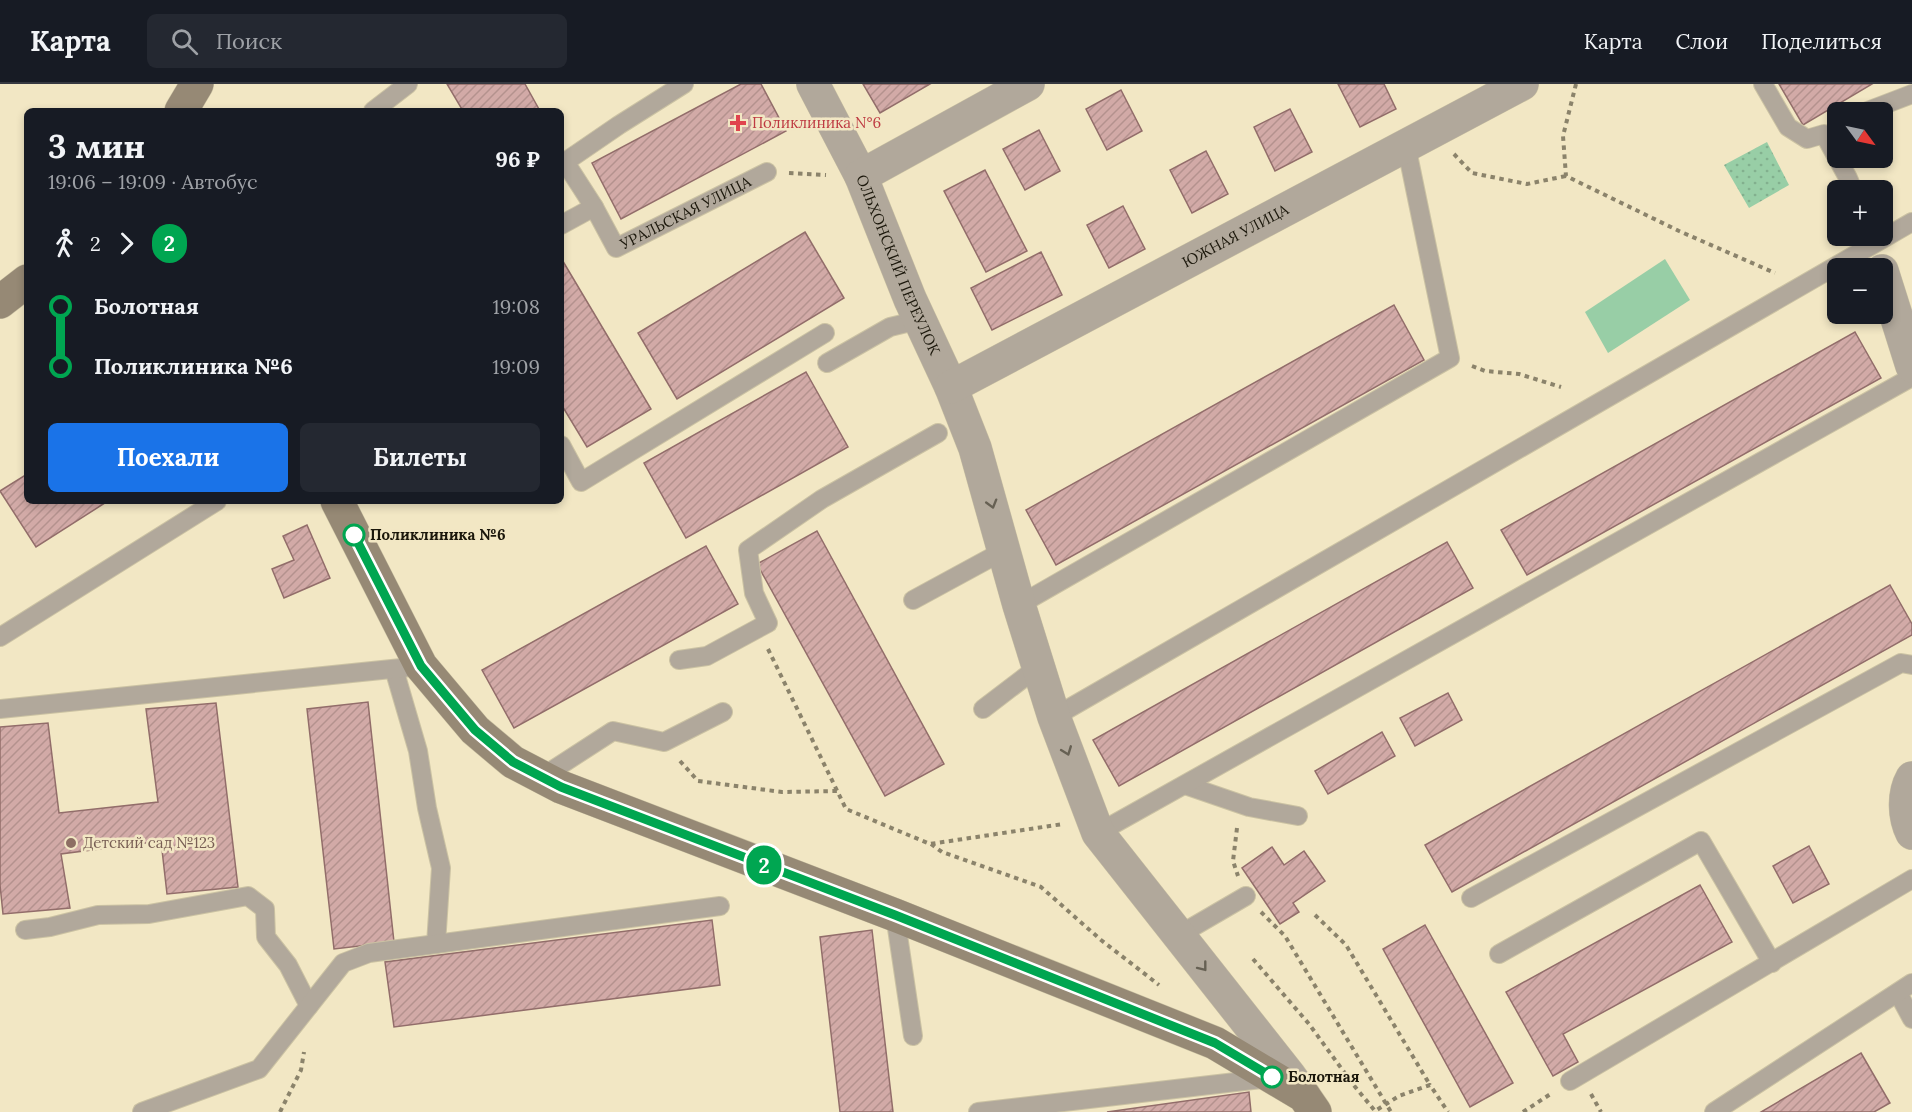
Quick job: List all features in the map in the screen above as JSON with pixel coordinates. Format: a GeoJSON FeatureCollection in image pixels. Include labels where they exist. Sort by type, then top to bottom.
{"type":"FeatureCollection","features":[{"type":"Feature","properties":{"kind":"street"},"geometry":{"type":"LineString","coordinates":[[183,108],[197,84]]}},
{"type":"Feature","properties":{"kind":"street"},"geometry":{"type":"LineString","coordinates":[[203,108],[208,84]]}},
{"type":"Feature","properties":{"kind":"street","name":"ОЛЬХОНСКИЙ ПЕРЕУЛОК"},"geometry":{"type":"LineString","coordinates":[[813,84],[861,176],[975,448],[1038,667],[1054,717],[1098,834],[1310,1104]]}},
{"type":"Feature","properties":{"kind":"street"},"geometry":{"type":"LineString","coordinates":[[861,176],[1028,84]]}},
{"type":"Feature","properties":{"kind":"street","name":"ЮЖНАЯ УЛИЦА"},"geometry":{"type":"LineString","coordinates":[[951,387],[1522,84]]}},
{"type":"Feature","properties":{"kind":"street"},"geometry":{"type":"LineString","coordinates":[[1877,255],[1912,366]]}},
{"type":"Feature","properties":{"kind":"street"},"geometry":{"type":"LineString","coordinates":[[338,504],[407,667],[513,762],[561,787],[895,915],[1215,1043],[1272,1077],[1310,1104]]}},
{"type":"Feature","properties":{"kind":"street"},"geometry":{"type":"LineString","coordinates":[[1912,778],[1908,786],[1906,821],[1912,833]]}},
{"type":"Feature","properties":{"kind":"lane"},"geometry":{"type":"LineString","coordinates":[[378,108],[408,84]]}},
{"type":"Feature","properties":{"kind":"lane"},"geometry":{"type":"LineString","coordinates":[[564,163],[684,84]]}},
{"type":"Feature","properties":{"kind":"lane"},"geometry":{"type":"LineString","coordinates":[[1763,84],[1788,127],[1807,139],[1827,132]]}},
{"type":"Feature","properties":{"kind":"lane"},"geometry":{"type":"LineString","coordinates":[[1891,102],[1912,94]]}},
{"type":"Feature","properties":{"kind":"lane"},"geometry":{"type":"LineString","coordinates":[[1019,605],[1450,358],[1419,138]]}},
{"type":"Feature","properties":{"kind":"lane"},"geometry":{"type":"LineString","coordinates":[[564,165],[594,207],[564,223]]}},
{"type":"Feature","properties":{"kind":"lane","name":"УРАЛЬСКАЯ УЛИЦА"},"geometry":{"type":"LineString","coordinates":[[594,207],[616,248],[767,172]]}},
{"type":"Feature","properties":{"kind":"lane"},"geometry":{"type":"LineString","coordinates":[[1054,717],[1803,285],[1877,255],[1912,222]]}},
{"type":"Feature","properties":{"kind":"lane"},"geometry":{"type":"LineString","coordinates":[[826,363],[890,327],[920,320]]}},
{"type":"Feature","properties":{"kind":"lane"},"geometry":{"type":"LineString","coordinates":[[564,451],[581,482],[825,333]]}},
{"type":"Feature","properties":{"kind":"lane"},"geometry":{"type":"LineString","coordinates":[[1098,834],[1912,377]]}},
{"type":"Feature","properties":{"kind":"lane"},"geometry":{"type":"LineString","coordinates":[[679,660],[707,656],[768,623],[754,593],[747,550],[822,499],[938,433]]}},
{"type":"Feature","properties":{"kind":"lane"},"geometry":{"type":"LineString","coordinates":[[0,637],[212,504]]}},
{"type":"Feature","properties":{"kind":"lane"},"geometry":{"type":"LineString","coordinates":[[914,600],[1005,550]]}},
{"type":"Feature","properties":{"kind":"lane"},"geometry":{"type":"LineString","coordinates":[[1471,898],[1901,663],[1912,665]]}},
{"type":"Feature","properties":{"kind":"lane"},"geometry":{"type":"LineString","coordinates":[[0,710],[407,667],[427,808],[441,868],[436,944]]}},
{"type":"Feature","properties":{"kind":"lane"},"geometry":{"type":"LineString","coordinates":[[983,709],[1038,667]]}},
{"type":"Feature","properties":{"kind":"lane"},"geometry":{"type":"LineString","coordinates":[[542,777],[614,731],[664,742],[723,712]]}},
{"type":"Feature","properties":{"kind":"lane"},"geometry":{"type":"LineString","coordinates":[[1185,785],[1249,807],[1298,816]]}},
{"type":"Feature","properties":{"kind":"lane"},"geometry":{"type":"LineString","coordinates":[[1499,954],[1701,841],[1772,963]]}},
{"type":"Feature","properties":{"kind":"lane"},"geometry":{"type":"LineString","coordinates":[[1570,1081],[1912,879]]}},
{"type":"Feature","properties":{"kind":"lane"},"geometry":{"type":"LineString","coordinates":[[25,930],[50,927],[98,915],[150,914],[248,896],[265,909],[266,937],[288,964],[309,1006]]}},
{"type":"Feature","properties":{"kind":"lane"},"geometry":{"type":"LineString","coordinates":[[1179,935],[1246,896]]}},
{"type":"Feature","properties":{"kind":"lane"},"geometry":{"type":"LineString","coordinates":[[142,1112],[259,1069],[343,963],[369,953],[720,906]]}},
{"type":"Feature","properties":{"kind":"lane"},"geometry":{"type":"LineString","coordinates":[[895,915],[913,1036]]}},
{"type":"Feature","properties":{"kind":"lane"},"geometry":{"type":"LineString","coordinates":[[1714,1112],[1905,988],[1912,1019]]}},
{"type":"Feature","properties":{"kind":"lane"},"geometry":{"type":"LineString","coordinates":[[978,1112],[1272,1077]]}},
{"type":"Feature","properties":{"kind":"path"},"geometry":{"type":"LineString","coordinates":[[1566,176],[1563,136],[1576,84]]}},
{"type":"Feature","properties":{"kind":"path"},"geometry":{"type":"LineString","coordinates":[[1419,138],[1472,173],[1527,184],[1566,176],[1679,231],[1803,285]]}},
{"type":"Feature","properties":{"kind":"path"},"geometry":{"type":"LineString","coordinates":[[767,172],[861,176]]}},
{"type":"Feature","properties":{"kind":"path"},"geometry":{"type":"LineString","coordinates":[[1450,358],[1485,370],[1519,374],[1561,387]]}},
{"type":"Feature","properties":{"kind":"path"},"geometry":{"type":"LineString","coordinates":[[758,628],[846,809],[930,844],[942,852],[1041,887],[1101,940],[1167,991]]}},
{"type":"Feature","properties":{"kind":"path"},"geometry":{"type":"LineString","coordinates":[[664,742],[698,781],[782,792],[837,790]]}},
{"type":"Feature","properties":{"kind":"path"},"geometry":{"type":"LineString","coordinates":[[930,844],[1067,823]]}},
{"type":"Feature","properties":{"kind":"path"},"geometry":{"type":"LineString","coordinates":[[1315,915],[1346,945],[1430,1085],[1449,1112]]}},
{"type":"Feature","properties":{"kind":"path"},"geometry":{"type":"LineString","coordinates":[[1285,936],[1391,1112]]}},
{"type":"Feature","properties":{"kind":"path"},"geometry":{"type":"LineString","coordinates":[[1253,959],[1309,1024],[1375,1111],[1399,1096],[1430,1085]]}},
{"type":"Feature","properties":{"kind":"path"},"geometry":{"type":"LineString","coordinates":[[1523,1112],[1570,1081]]}},
{"type":"Feature","properties":{"kind":"green space"},"geometry":{"type":"Polygon","coordinates":[[[1767,142],[1789,185],[1749,208],[1724,165],[1767,142]]]}},
{"type":"Feature","properties":{"kind":"green space"},"geometry":{"type":"Polygon","coordinates":[[[1665,259],[1690,300],[1608,353],[1585,312],[1665,259]]]}},
{"type":"Feature","properties":{"kind":"building"},"geometry":{"type":"Polygon","coordinates":[[[447,84],[525,84],[538,108],[461,108],[447,84]]]}},
{"type":"Feature","properties":{"kind":"building"},"geometry":{"type":"Polygon","coordinates":[[[741,84],[761,84],[786,131],[621,219],[592,163],[741,84]]]}},
{"type":"Feature","properties":{"kind":"building"},"geometry":{"type":"Polygon","coordinates":[[[863,84],[930,84],[880,113],[863,84]]]}},
{"type":"Feature","properties":{"kind":"building"},"geometry":{"type":"Polygon","coordinates":[[[1338,84],[1384,84],[1396,109],[1360,127],[1338,84]]]}},
{"type":"Feature","properties":{"kind":"building"},"geometry":{"type":"Polygon","coordinates":[[[1779,84],[1872,84],[1842,102],[1827,102],[1827,111],[1803,125],[1779,84]]]}},
{"type":"Feature","properties":{"kind":"building"},"geometry":{"type":"Polygon","coordinates":[[[1121,90],[1142,131],[1107,150],[1086,109],[1121,90]]]}},
{"type":"Feature","properties":{"kind":"building"},"geometry":{"type":"Polygon","coordinates":[[[1290,109],[1312,152],[1275,171],[1254,127],[1290,109]]]}},
{"type":"Feature","properties":{"kind":"building"},"geometry":{"type":"Polygon","coordinates":[[[1039,130],[1060,171],[1025,190],[1003,149],[1039,130]]]}},
{"type":"Feature","properties":{"kind":"building"},"geometry":{"type":"Polygon","coordinates":[[[1206,151],[1228,194],[1192,213],[1170,170],[1206,151]]]}},
{"type":"Feature","properties":{"kind":"building"},"geometry":{"type":"Polygon","coordinates":[[[985,170],[1027,251],[986,272],[944,191],[985,170]]]}},
{"type":"Feature","properties":{"kind":"building"},"geometry":{"type":"Polygon","coordinates":[[[1123,206],[1145,249],[1109,268],[1087,225],[1123,206]]]}},
{"type":"Feature","properties":{"kind":"building"},"geometry":{"type":"Polygon","coordinates":[[[805,232],[844,298],[677,399],[638,333],[805,232]]]}},
{"type":"Feature","properties":{"kind":"building"},"geometry":{"type":"Polygon","coordinates":[[[1041,252],[1062,295],[992,330],[971,288],[1041,252]]]}},
{"type":"Feature","properties":{"kind":"building"},"geometry":{"type":"Polygon","coordinates":[[[564,263],[651,409],[587,447],[564,409],[564,263]]]}},
{"type":"Feature","properties":{"kind":"building"},"geometry":{"type":"Polygon","coordinates":[[[1394,305],[1424,360],[1056,565],[1026,510],[1394,305]]]}},
{"type":"Feature","properties":{"kind":"building"},"geometry":{"type":"Polygon","coordinates":[[[1855,332],[1881,378],[1527,575],[1501,530],[1855,332]]]}},
{"type":"Feature","properties":{"kind":"building"},"geometry":{"type":"Polygon","coordinates":[[[806,372],[848,447],[686,538],[644,463],[806,372]]]}},
{"type":"Feature","properties":{"kind":"building"},"geometry":{"type":"Polygon","coordinates":[[[24,476],[24,504],[103,504],[36,547],[0,491],[24,476]]]}},
{"type":"Feature","properties":{"kind":"building"},"geometry":{"type":"Polygon","coordinates":[[[307,525],[330,578],[284,598],[272,569],[294,560],[283,536],[307,525]]]}},
{"type":"Feature","properties":{"kind":"building"},"geometry":{"type":"Polygon","coordinates":[[[817,531],[944,764],[885,796],[757,564],[817,531]]]}},
{"type":"Feature","properties":{"kind":"building"},"geometry":{"type":"Polygon","coordinates":[[[1447,542],[1473,588],[1119,786],[1093,740],[1447,542]]]}},
{"type":"Feature","properties":{"kind":"building"},"geometry":{"type":"Polygon","coordinates":[[[706,546],[738,604],[514,728],[482,670],[706,546]]]}},
{"type":"Feature","properties":{"kind":"building"},"geometry":{"type":"Polygon","coordinates":[[[1890,585],[1912,624],[1912,635],[1452,892],[1425,845],[1890,585]]]}},
{"type":"Feature","properties":{"kind":"building"},"geometry":{"type":"Polygon","coordinates":[[[1448,693],[1462,720],[1415,746],[1400,718],[1448,693]]]}},
{"type":"Feature","properties":{"kind":"building"},"geometry":{"type":"Polygon","coordinates":[[[368,702],[394,942],[334,949],[307,709],[368,702]]]}},
{"type":"Feature","properties":{"kind":"building"},"geometry":{"type":"Polygon","coordinates":[[[216,703],[238,887],[167,894],[161,841],[61,854],[70,908],[3,914],[0,885],[0,727],[48,723],[59,813],[158,802],[146,709],[216,703]]]}},
{"type":"Feature","properties":{"kind":"building"},"geometry":{"type":"Polygon","coordinates":[[[1382,732],[1395,756],[1328,794],[1315,771],[1382,732]]]}},
{"type":"Feature","properties":{"kind":"building"},"geometry":{"type":"Polygon","coordinates":[[[1809,846],[1829,884],[1793,903],[1773,866],[1809,846]]]}},
{"type":"Feature","properties":{"kind":"building"},"geometry":{"type":"Polygon","coordinates":[[[1272,847],[1284,865],[1304,851],[1325,881],[1293,903],[1299,912],[1280,924],[1242,868],[1272,847]]]}},
{"type":"Feature","properties":{"kind":"building"},"geometry":{"type":"Polygon","coordinates":[[[1700,885],[1732,942],[1563,1034],[1578,1062],[1553,1076],[1506,992],[1700,885]]]}},
{"type":"Feature","properties":{"kind":"building"},"geometry":{"type":"Polygon","coordinates":[[[712,920],[720,985],[394,1027],[385,962],[712,920]]]}},
{"type":"Feature","properties":{"kind":"building"},"geometry":{"type":"Polygon","coordinates":[[[1425,925],[1513,1083],[1470,1107],[1383,949],[1425,925]]]}},
{"type":"Feature","properties":{"kind":"building"},"geometry":{"type":"Polygon","coordinates":[[[872,930],[893,1112],[840,1112],[820,937],[872,930]]]}},
{"type":"Feature","properties":{"kind":"building"},"geometry":{"type":"Polygon","coordinates":[[[1861,1053],[1890,1103],[1874,1112],[1761,1112],[1861,1053]]]}},
{"type":"Feature","properties":{"kind":"building"},"geometry":{"type":"Polygon","coordinates":[[[1249,1092],[1251,1112],[1107,1112],[1249,1092]]]}},
{"type":"Feature","properties":{"kind":"bus line","name":"2"},"geometry":{"type":"LineString","coordinates":[[354,535],[421,666],[475,730],[513,762],[561,787],[895,915],[1215,1043],[1272,1077]]}},
{"type":"Feature","properties":{"kind":"place","name":"Поликлиника N°6"},"geometry":{"type":"Point","coordinates":[738,123]}},
{"type":"Feature","properties":{"kind":"place","name":"Поликлиника №6"},"geometry":{"type":"Point","coordinates":[354,535]}},
{"type":"Feature","properties":{"kind":"place","name":"Детский сад №123"},"geometry":{"type":"Point","coordinates":[71,843]}},
{"type":"Feature","properties":{"kind":"place","name":"Болотная"},"geometry":{"type":"Point","coordinates":[1272,1077]}}]}
